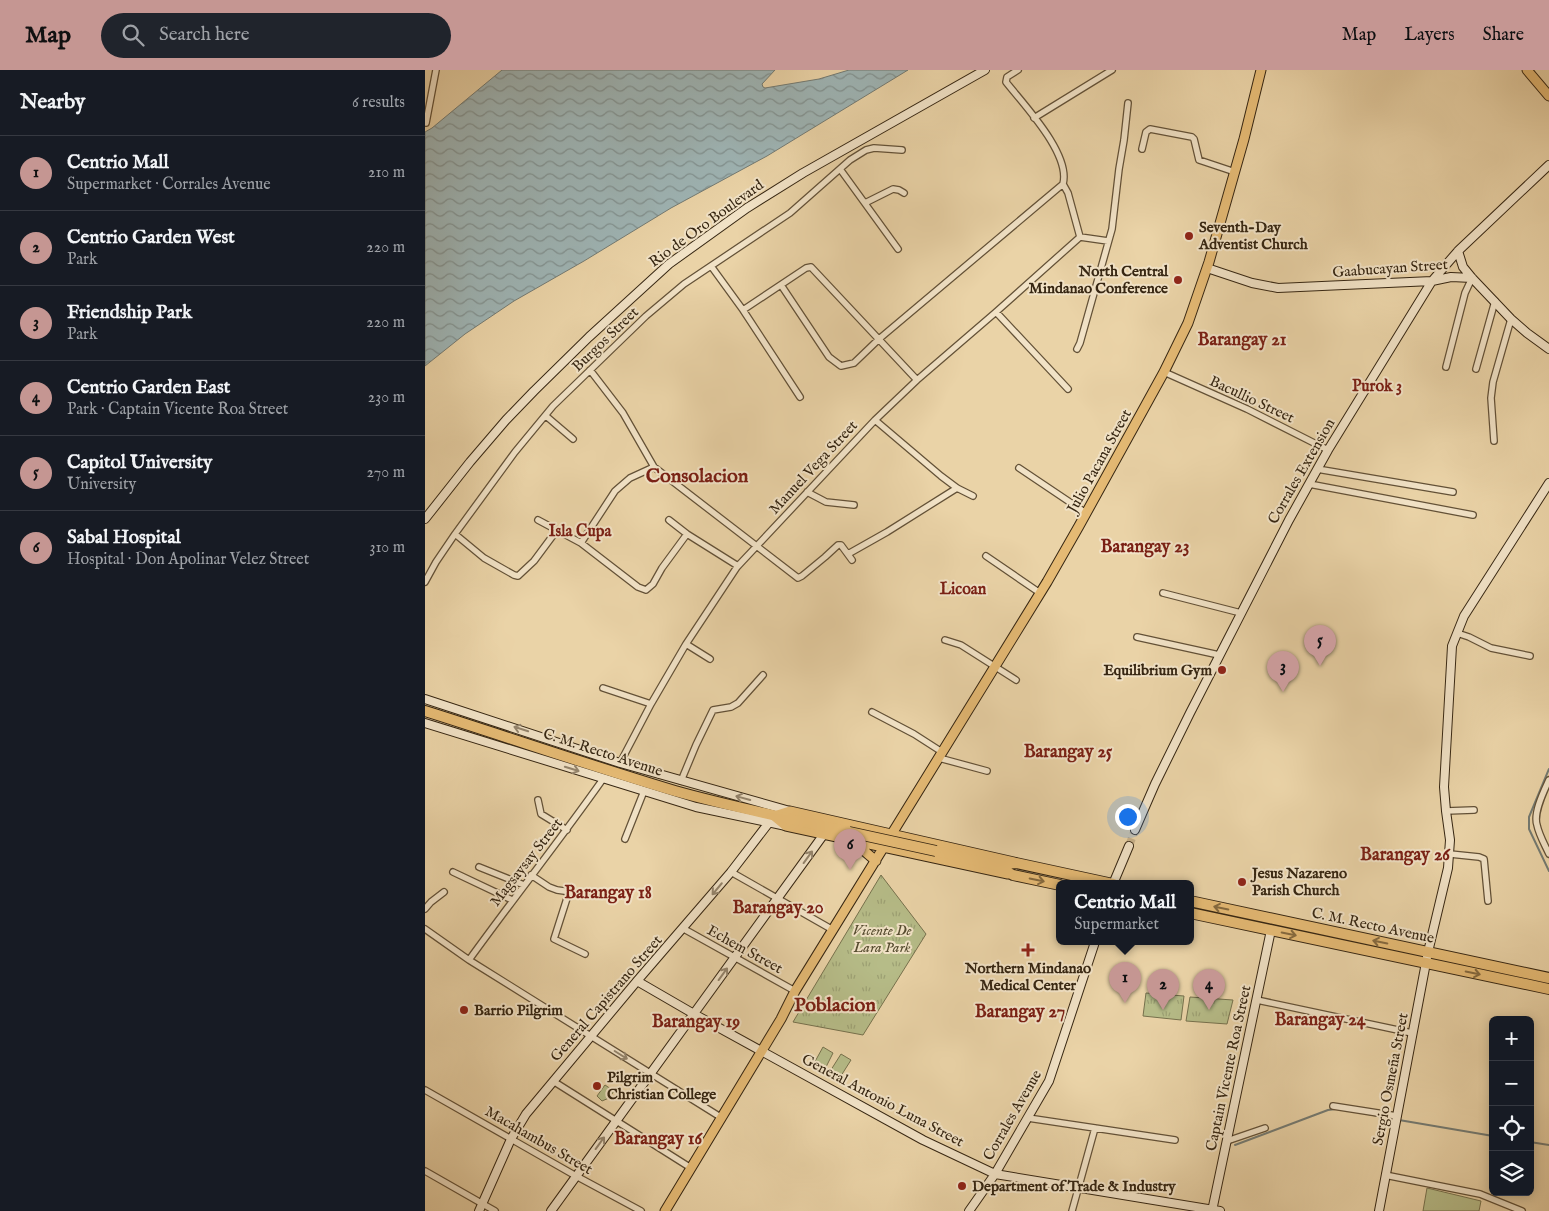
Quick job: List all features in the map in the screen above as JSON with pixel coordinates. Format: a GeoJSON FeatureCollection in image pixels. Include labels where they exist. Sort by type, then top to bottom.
{"type":"FeatureCollection","features":[{"type":"Feature","properties":{"kind":"highway","name":"C. M. Recto Avenue"},"geometry":{"type":"LineString","coordinates":[[425,711],[613,772],[771,819],[850,836],[936,851],[995,865],[1013,875],[1056,884]]}},
{"type":"Feature","properties":{"kind":"highway","name":"C. M. Recto Avenue"},"geometry":{"type":"LineString","coordinates":[[995,865],[1016,863],[1095,880]]}},
{"type":"Feature","properties":{"kind":"highway","name":"C. M. Recto Avenue"},"geometry":{"type":"LineString","coordinates":[[1194,902],[1549,978]]}},
{"type":"Feature","properties":{"kind":"highway","name":"C. M. Recto Avenue"},"geometry":{"type":"LineString","coordinates":[[1194,914],[1549,989]]}},
{"type":"Feature","properties":{"kind":"main road","name":"Rio de Oro Boulevard"},"geometry":{"type":"LineString","coordinates":[[425,519],[470,462],[517,409],[589,337],[669,264],[747,208],[803,173],[985,70]]}},
{"type":"Feature","properties":{"kind":"main road","name":"Julio Pacana Street"},"geometry":{"type":"LineString","coordinates":[[665,1211],[781,1019],[795,991],[1040,593],[1164,372],[1188,323],[1207,268],[1235,172],[1261,70]]}},
{"type":"Feature","properties":{"kind":"main road"},"geometry":{"type":"LineString","coordinates":[[1527,70],[1549,96]]}},
{"type":"Feature","properties":{"kind":"main road","name":"Corrales Extension"},"geometry":{"type":"LineString","coordinates":[[1135,830],[1219,655],[1289,520],[1328,450],[1432,281],[1458,251],[1549,165]]}},
{"type":"Feature","properties":{"kind":"main road"},"geometry":{"type":"LineString","coordinates":[[1458,251],[1463,268],[1472,278],[1527,333],[1549,349]]}},
{"type":"Feature","properties":{"kind":"main road","name":"Gaabucayan Street"},"geometry":{"type":"LineString","coordinates":[[1207,268],[1278,288],[1432,281],[1451,277],[1472,278]]}},
{"type":"Feature","properties":{"kind":"main road","name":"Sergio Osmeña Street"},"geometry":{"type":"LineString","coordinates":[[1379,1211],[1425,963],[1447,878],[1450,840],[1444,787],[1452,646],[1463,616],[1549,483]]}},
{"type":"Feature","properties":{"kind":"main road"},"geometry":{"type":"LineString","coordinates":[[425,699],[681,781],[790,811]]}},
{"type":"Feature","properties":{"kind":"main road"},"geometry":{"type":"LineString","coordinates":[[425,723],[708,810],[771,819],[790,811]]}},
{"type":"Feature","properties":{"kind":"main road","name":"C. M. Recto Avenue"},"geometry":{"type":"LineString","coordinates":[[790,811],[1016,863]]}},
{"type":"Feature","properties":{"kind":"main road","name":"C. M. Recto Avenue"},"geometry":{"type":"LineString","coordinates":[[771,819],[786,826],[824,834],[850,836],[884,847],[1013,875]]}},
{"type":"Feature","properties":{"kind":"main road","name":"General Capistrano Street"},"geometry":{"type":"LineString","coordinates":[[481,1208],[511,1139],[526,1114],[637,981],[684,929],[731,872],[771,819]]}},
{"type":"Feature","properties":{"kind":"main road"},"geometry":{"type":"LineString","coordinates":[[551,1211],[824,834]]}},
{"type":"Feature","properties":{"kind":"main road"},"geometry":{"type":"LineString","coordinates":[[850,836],[876,861]]}},
{"type":"Feature","properties":{"kind":"main road"},"geometry":{"type":"LineString","coordinates":[[1115,880],[1129,846]]}},
{"type":"Feature","properties":{"kind":"main road","name":"Captain Vicente Roa Street"},"geometry":{"type":"LineString","coordinates":[[1215,1211],[1227,1141],[1271,930]]}},
{"type":"Feature","properties":{"kind":"main road","name":"Corrales Avenue"},"geometry":{"type":"LineString","coordinates":[[969,1211],[995,1174],[1049,1081],[1094,945]]}},
{"type":"Feature","properties":{"kind":"main road","name":"General Antonio Luna Street"},"geometry":{"type":"LineString","coordinates":[[637,981],[923,1140],[995,1174],[1215,1211]]}},
{"type":"Feature","properties":{"kind":"street"},"geometry":{"type":"LineString","coordinates":[[425,123],[436,70]]}},
{"type":"Feature","properties":{"kind":"street"},"geometry":{"type":"LineString","coordinates":[[1018,70],[1007,77],[1006,82],[1056,149],[1065,174],[1063,184],[1081,237],[1108,241]]}},
{"type":"Feature","properties":{"kind":"street"},"geometry":{"type":"LineString","coordinates":[[1034,118],[1112,70]]}},
{"type":"Feature","properties":{"kind":"street"},"geometry":{"type":"LineString","coordinates":[[1077,349],[1112,229],[1128,103]]}},
{"type":"Feature","properties":{"kind":"street"},"geometry":{"type":"LineString","coordinates":[[1142,149],[1146,132],[1150,130],[1192,137],[1199,160],[1235,172]]}},
{"type":"Feature","properties":{"kind":"street","name":"Burgos Street"},"geometry":{"type":"LineString","coordinates":[[425,582],[455,534],[512,456],[553,406],[646,316],[684,284],[790,213],[850,160],[866,150],[874,148],[902,150]]}},
{"type":"Feature","properties":{"kind":"street"},"geometry":{"type":"LineString","coordinates":[[840,169],[898,250]]}},
{"type":"Feature","properties":{"kind":"street"},"geometry":{"type":"LineString","coordinates":[[781,285],[829,357],[841,366],[854,363],[1063,184]]}},
{"type":"Feature","properties":{"kind":"street"},"geometry":{"type":"LineString","coordinates":[[865,203],[893,189],[905,193]]}},
{"type":"Feature","properties":{"kind":"street","name":"Manuel Vega Street"},"geometry":{"type":"LineString","coordinates":[[620,762],[686,644],[738,566],[755,546],[875,420],[917,380],[1081,237]]}},
{"type":"Feature","properties":{"kind":"street"},"geometry":{"type":"LineString","coordinates":[[711,266],[743,310],[800,397]]}},
{"type":"Feature","properties":{"kind":"street"},"geometry":{"type":"LineString","coordinates":[[743,310],[811,267],[917,380]]}},
{"type":"Feature","properties":{"kind":"street"},"geometry":{"type":"LineString","coordinates":[[1446,367],[1465,292],[1472,278]]}},
{"type":"Feature","properties":{"kind":"street"},"geometry":{"type":"LineString","coordinates":[[1476,369],[1495,301]]}},
{"type":"Feature","properties":{"kind":"street"},"geometry":{"type":"LineString","coordinates":[[996,312],[1068,388]]}},
{"type":"Feature","properties":{"kind":"street"},"geometry":{"type":"LineString","coordinates":[[1494,441],[1491,398],[1493,382],[1511,318]]}},
{"type":"Feature","properties":{"kind":"street"},"geometry":{"type":"LineString","coordinates":[[590,370],[623,414],[655,467],[798,578],[838,545],[841,545],[852,560]]}},
{"type":"Feature","properties":{"kind":"street","name":"Bacullio Street"},"geometry":{"type":"LineString","coordinates":[[1164,372],[1247,409],[1328,450]]}},
{"type":"Feature","properties":{"kind":"street"},"geometry":{"type":"LineString","coordinates":[[546,416],[573,439]]}},
{"type":"Feature","properties":{"kind":"street"},"geometry":{"type":"LineString","coordinates":[[875,420],[941,476],[957,488],[973,496]]}},
{"type":"Feature","properties":{"kind":"street"},"geometry":{"type":"LineString","coordinates":[[581,543],[615,491],[630,478],[655,467]]}},
{"type":"Feature","properties":{"kind":"street"},"geometry":{"type":"LineString","coordinates":[[1019,468],[1086,514]]}},
{"type":"Feature","properties":{"kind":"street"},"geometry":{"type":"LineString","coordinates":[[1317,469],[1453,492]]}},
{"type":"Feature","properties":{"kind":"street"},"geometry":{"type":"LineString","coordinates":[[1309,484],[1473,514]]}},
{"type":"Feature","properties":{"kind":"street"},"geometry":{"type":"LineString","coordinates":[[848,554],[957,488]]}},
{"type":"Feature","properties":{"kind":"street"},"geometry":{"type":"LineString","coordinates":[[807,492],[826,502],[854,505]]}},
{"type":"Feature","properties":{"kind":"street"},"geometry":{"type":"LineString","coordinates":[[538,520],[581,543],[638,587],[646,590],[653,584],[687,534]]}},
{"type":"Feature","properties":{"kind":"street"},"geometry":{"type":"LineString","coordinates":[[669,520],[687,534],[738,566]]}},
{"type":"Feature","properties":{"kind":"street"},"geometry":{"type":"LineString","coordinates":[[455,534],[485,558],[513,575],[518,576],[534,561],[557,530]]}},
{"type":"Feature","properties":{"kind":"street"},"geometry":{"type":"LineString","coordinates":[[985,556],[1040,593]]}},
{"type":"Feature","properties":{"kind":"street"},"geometry":{"type":"LineString","coordinates":[[1163,593],[1241,614]]}},
{"type":"Feature","properties":{"kind":"street"},"geometry":{"type":"LineString","coordinates":[[1457,633],[1491,648],[1530,656]]}},
{"type":"Feature","properties":{"kind":"street"},"geometry":{"type":"LineString","coordinates":[[1137,637],[1219,655]]}},
{"type":"Feature","properties":{"kind":"street"},"geometry":{"type":"LineString","coordinates":[[945,640],[961,645],[1016,680]]}},
{"type":"Feature","properties":{"kind":"street"},"geometry":{"type":"LineString","coordinates":[[686,644],[710,659]]}},
{"type":"Feature","properties":{"kind":"street"},"geometry":{"type":"LineString","coordinates":[[681,781],[713,710],[731,707],[738,703],[763,675]]}},
{"type":"Feature","properties":{"kind":"street"},"geometry":{"type":"LineString","coordinates":[[603,688],[651,704]]}},
{"type":"Feature","properties":{"kind":"street"},"geometry":{"type":"LineString","coordinates":[[872,712],[914,734],[940,755],[987,771]]}},
{"type":"Feature","properties":{"kind":"street","name":"Magsaysay Street"},"geometry":{"type":"LineString","coordinates":[[469,960],[511,900],[567,830],[603,779]]}},
{"type":"Feature","properties":{"kind":"street"},"geometry":{"type":"LineString","coordinates":[[1549,780],[1536,819],[1549,854]]}},
{"type":"Feature","properties":{"kind":"street"},"geometry":{"type":"LineString","coordinates":[[625,839],[644,791]]}},
{"type":"Feature","properties":{"kind":"street"},"geometry":{"type":"LineString","coordinates":[[538,800],[541,814],[567,830]]}},
{"type":"Feature","properties":{"kind":"street"},"geometry":{"type":"LineString","coordinates":[[1446,811],[1474,810]]}},
{"type":"Feature","properties":{"kind":"street"},"geometry":{"type":"LineString","coordinates":[[1450,854],[1484,859],[1488,901]]}},
{"type":"Feature","properties":{"kind":"street"},"geometry":{"type":"LineString","coordinates":[[479,867],[523,885]]}},
{"type":"Feature","properties":{"kind":"street"},"geometry":{"type":"LineString","coordinates":[[453,872],[511,900]]}},
{"type":"Feature","properties":{"kind":"street"},"geometry":{"type":"LineString","coordinates":[[731,872],[833,930]]}},
{"type":"Feature","properties":{"kind":"street"},"geometry":{"type":"LineString","coordinates":[[531,875],[549,887],[587,894]]}},
{"type":"Feature","properties":{"kind":"street"},"geometry":{"type":"LineString","coordinates":[[425,909],[444,892]]}},
{"type":"Feature","properties":{"kind":"street"},"geometry":{"type":"LineString","coordinates":[[569,892],[554,939],[585,954]]}},
{"type":"Feature","properties":{"kind":"street"},"geometry":{"type":"LineString","coordinates":[[425,929],[469,960],[722,1118]]}},
{"type":"Feature","properties":{"kind":"street","name":"Echem Street"},"geometry":{"type":"LineString","coordinates":[[684,929],[795,991]]}},
{"type":"Feature","properties":{"kind":"street"},"geometry":{"type":"LineString","coordinates":[[1257,1000],[1412,1034]]}},
{"type":"Feature","properties":{"kind":"street"},"geometry":{"type":"LineString","coordinates":[[553,1081],[691,1168]]}},
{"type":"Feature","properties":{"kind":"street","name":"Macahambus Street"},"geometry":{"type":"LineString","coordinates":[[425,1090],[641,1211]]}},
{"type":"Feature","properties":{"kind":"street"},"geometry":{"type":"LineString","coordinates":[[1333,1106],[1397,1116]]}},
{"type":"Feature","properties":{"kind":"street"},"geometry":{"type":"LineString","coordinates":[[1028,1118],[1175,1140]]}},
{"type":"Feature","properties":{"kind":"street"},"geometry":{"type":"LineString","coordinates":[[1073,1211],[1095,1128]]}},
{"type":"Feature","properties":{"kind":"street"},"geometry":{"type":"LineString","coordinates":[[1227,1141],[1265,1128]]}},
{"type":"Feature","properties":{"kind":"street"},"geometry":{"type":"LineString","coordinates":[[425,1171],[481,1208],[495,1211]]}},
{"type":"Feature","properties":{"kind":"street"},"geometry":{"type":"LineString","coordinates":[[1385,1175],[1480,1194],[1522,1211]]}},
{"type":"Feature","properties":{"kind":"green space","name":"Vicente De Lara Park"},"geometry":{"type":"Polygon","coordinates":[[[881,875],[926,934],[863,1035],[793,1022],[881,875]]]}},
{"type":"Feature","properties":{"kind":"green space"},"geometry":{"type":"Polygon","coordinates":[[[1146,993],[1184,996],[1181,1020],[1143,1016],[1146,993]]]}},
{"type":"Feature","properties":{"kind":"green space"},"geometry":{"type":"Polygon","coordinates":[[[1190,997],[1233,1000],[1227,1024],[1186,1021],[1190,997]]]}},
{"type":"Feature","properties":{"kind":"green space"},"geometry":{"type":"Polygon","coordinates":[[[823,1047],[833,1053],[823,1073],[812,1067],[823,1047]]]}},
{"type":"Feature","properties":{"kind":"green space"},"geometry":{"type":"Polygon","coordinates":[[[841,1054],[851,1060],[839,1079],[829,1073],[841,1054]]]}},
{"type":"Feature","properties":{"kind":"green space"},"geometry":{"type":"Polygon","coordinates":[[[605,1085],[614,1091],[609,1098],[602,1101],[597,1096],[605,1085]]]}},
{"type":"Feature","properties":{"kind":"green space"},"geometry":{"type":"Polygon","coordinates":[[[1427,1188],[1481,1201],[1479,1211],[1423,1211],[1427,1188]]]}},
{"type":"Feature","properties":{"kind":"water"},"geometry":{"type":"Polygon","coordinates":[[[502,70],[775,70],[762,84],[765,88],[819,79],[849,70],[908,70],[767,156],[671,208],[514,301],[465,334],[425,366],[425,132],[502,70]]]}},
{"type":"Feature","properties":{"kind":"waterway"},"geometry":{"type":"LineString","coordinates":[[1549,769],[1529,817],[1529,829],[1549,871]]}},
{"type":"Feature","properties":{"kind":"waterway"},"geometry":{"type":"LineString","coordinates":[[1235,1145],[1328,1110],[1336,1109]]}},
{"type":"Feature","properties":{"kind":"waterway"},"geometry":{"type":"LineString","coordinates":[[1368,1114],[1388,1118]]}},
{"type":"Feature","properties":{"kind":"waterway"},"geometry":{"type":"LineString","coordinates":[[1399,1120],[1489,1135]]}},
{"type":"Feature","properties":{"kind":"waterway"},"geometry":{"type":"LineString","coordinates":[[1534,1143],[1549,1145]]}},
{"type":"Feature","properties":{"kind":"tunnel"},"geometry":{"type":"LineString","coordinates":[[1129,846],[1135,830]]}},
{"type":"Feature","properties":{"kind":"place","name":"Seventh-Day Adventist Church"},"geometry":{"type":"Point","coordinates":[1189,236]}},
{"type":"Feature","properties":{"kind":"place","name":"North Central Mindanao Conference"},"geometry":{"type":"Point","coordinates":[1178,280]}},
{"type":"Feature","properties":{"kind":"place","name":"Capitol University"},"geometry":{"type":"Point","coordinates":[1320,666]}},
{"type":"Feature","properties":{"kind":"place","name":"Equilibrium Gym"},"geometry":{"type":"Point","coordinates":[1222,670]}},
{"type":"Feature","properties":{"kind":"place","name":"Friendship Park"},"geometry":{"type":"Point","coordinates":[1283,692]}},
{"type":"Feature","properties":{"kind":"place","name":"Sabal Hospital"},"geometry":{"type":"Point","coordinates":[850,870]}},
{"type":"Feature","properties":{"kind":"place","name":"Jesus Nazareno Parish Church"},"geometry":{"type":"Point","coordinates":[1242,882]}},
{"type":"Feature","properties":{"kind":"place","name":"Northern Mindanao Medical Center"},"geometry":{"type":"Point","coordinates":[1028,950]}},
{"type":"Feature","properties":{"kind":"place","name":"Centrio Mall"},"geometry":{"type":"Point","coordinates":[1125,1003]}},
{"type":"Feature","properties":{"kind":"place","name":"Barrio Pilgrim"},"geometry":{"type":"Point","coordinates":[464,1010]}},
{"type":"Feature","properties":{"kind":"place","name":"Centrio Garden West"},"geometry":{"type":"Point","coordinates":[1163,1010]}},
{"type":"Feature","properties":{"kind":"place","name":"Centrio Garden East"},"geometry":{"type":"Point","coordinates":[1209,1010]}},
{"type":"Feature","properties":{"kind":"place","name":"Pilgrim Christian College"},"geometry":{"type":"Point","coordinates":[597,1086]}},
{"type":"Feature","properties":{"kind":"place","name":"Department of Trade & Industry"},"geometry":{"type":"Point","coordinates":[962,1186]}},
{"type":"Feature","properties":{"kind":"district","name":"Barangay 21"},"geometry":{"type":"Point","coordinates":[1242,339]}},
{"type":"Feature","properties":{"kind":"district","name":"Purok 3"},"geometry":{"type":"Point","coordinates":[1377,385]}},
{"type":"Feature","properties":{"kind":"district","name":"Consolacion"},"geometry":{"type":"Point","coordinates":[697,475]}},
{"type":"Feature","properties":{"kind":"district","name":"Isla Cupa"},"geometry":{"type":"Point","coordinates":[580,530]}},
{"type":"Feature","properties":{"kind":"district","name":"Barangay 23"},"geometry":{"type":"Point","coordinates":[1145,546]}},
{"type":"Feature","properties":{"kind":"district","name":"Licoan"},"geometry":{"type":"Point","coordinates":[963,588]}},
{"type":"Feature","properties":{"kind":"district","name":"Barangay 25"},"geometry":{"type":"Point","coordinates":[1068,751]}},
{"type":"Feature","properties":{"kind":"district","name":"Barangay 26"},"geometry":{"type":"Point","coordinates":[1405,854]}},
{"type":"Feature","properties":{"kind":"district","name":"Barangay 18"},"geometry":{"type":"Point","coordinates":[608,892]}},
{"type":"Feature","properties":{"kind":"district","name":"Barangay 20"},"geometry":{"type":"Point","coordinates":[778,907]}},
{"type":"Feature","properties":{"kind":"district","name":"Poblacion"},"geometry":{"type":"Point","coordinates":[835,1004]}},
{"type":"Feature","properties":{"kind":"district","name":"Barangay 27"},"geometry":{"type":"Point","coordinates":[1020,1011]}},
{"type":"Feature","properties":{"kind":"district","name":"Barangay 24"},"geometry":{"type":"Point","coordinates":[1320,1019]}},
{"type":"Feature","properties":{"kind":"district","name":"Barangay 19"},"geometry":{"type":"Point","coordinates":[696,1021]}},
{"type":"Feature","properties":{"kind":"district","name":"Barangay 16"},"geometry":{"type":"Point","coordinates":[658,1138]}}]}
